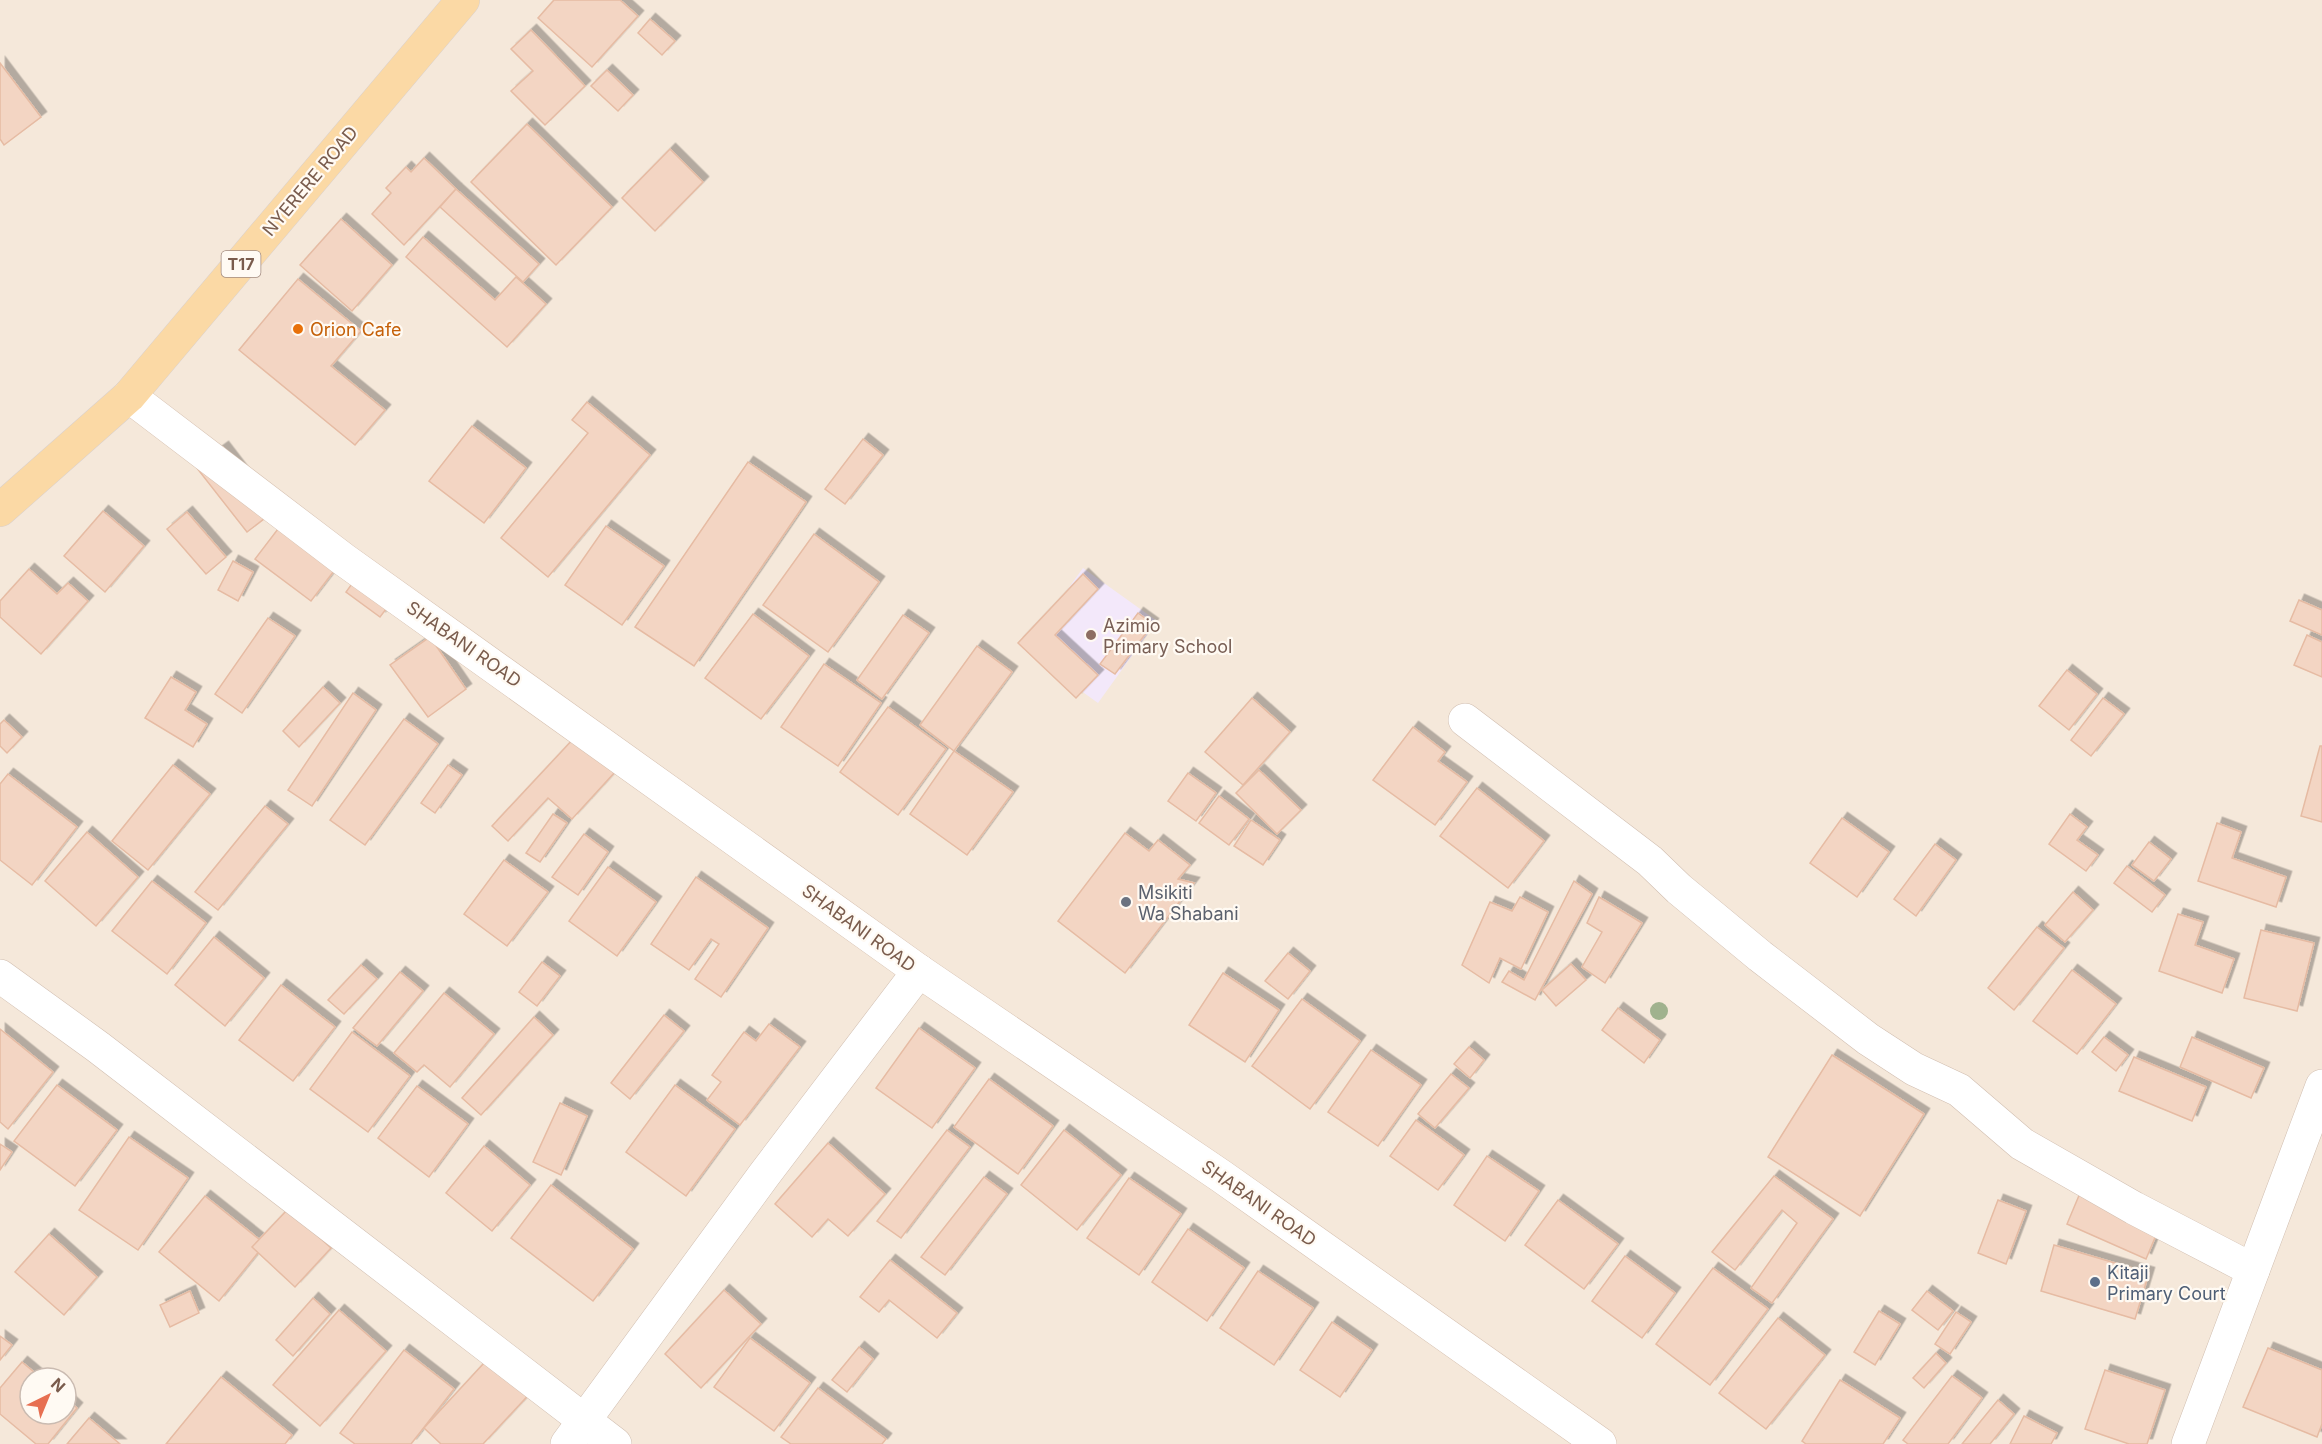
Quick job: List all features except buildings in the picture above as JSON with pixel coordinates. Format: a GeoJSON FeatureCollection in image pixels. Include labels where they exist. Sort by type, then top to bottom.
{"type":"FeatureCollection","features":[{"type":"Feature","properties":{"kind":"main road","name":"NYERERE ROAD"},"geometry":{"type":"LineString","coordinates":[[0,510],[129,396],[463,0]]}},
{"type":"Feature","properties":{"kind":"street","name":"SHABANI ROAD"},"geometry":{"type":"LineString","coordinates":[[129,396],[343,559],[919,971],[1221,1176],[1600,1444]]}},
{"type":"Feature","properties":{"kind":"street"},"geometry":{"type":"LineString","coordinates":[[1465,720],[1650,861],[1679,889],[1760,956],[1868,1039],[1914,1069],[1959,1090],[2022,1144],[2134,1208],[2253,1270]]}},
{"type":"Feature","properties":{"kind":"street"},"geometry":{"type":"LineString","coordinates":[[576,1433],[764,1175],[919,971]]}},
{"type":"Feature","properties":{"kind":"street"},"geometry":{"type":"LineString","coordinates":[[0,976],[107,1054],[576,1433],[615,1444]]}},
{"type":"Feature","properties":{"kind":"street"},"geometry":{"type":"LineString","coordinates":[[2188,1444],[2322,1086]]}},
{"type":"Feature","properties":{"kind":"shaded area"},"geometry":{"type":"Polygon","coordinates":[[[0,0],[2322,0],[2322,1444],[0,1444],[0,0]]]}},
{"type":"Feature","properties":{"kind":"shaded area","name":"Azimio Primary School"},"geometry":{"type":"Polygon","coordinates":[[[1083,568],[1157,621],[1098,703],[1024,650],[1083,568]]]}},
{"type":"Feature","properties":{"kind":"place","name":"Orion Cafe"},"geometry":{"type":"Point","coordinates":[298,329]}},
{"type":"Feature","properties":{"kind":"place","name":"Azimio Primary School"},"geometry":{"type":"Point","coordinates":[1091,635]}},
{"type":"Feature","properties":{"kind":"place","name":"Msikiti Wa Shabani"},"geometry":{"type":"Point","coordinates":[1126,902]}},
{"type":"Feature","properties":{"kind":"place","name":"Kitaji Primary Court"},"geometry":{"type":"Point","coordinates":[2095,1282]}}]}
